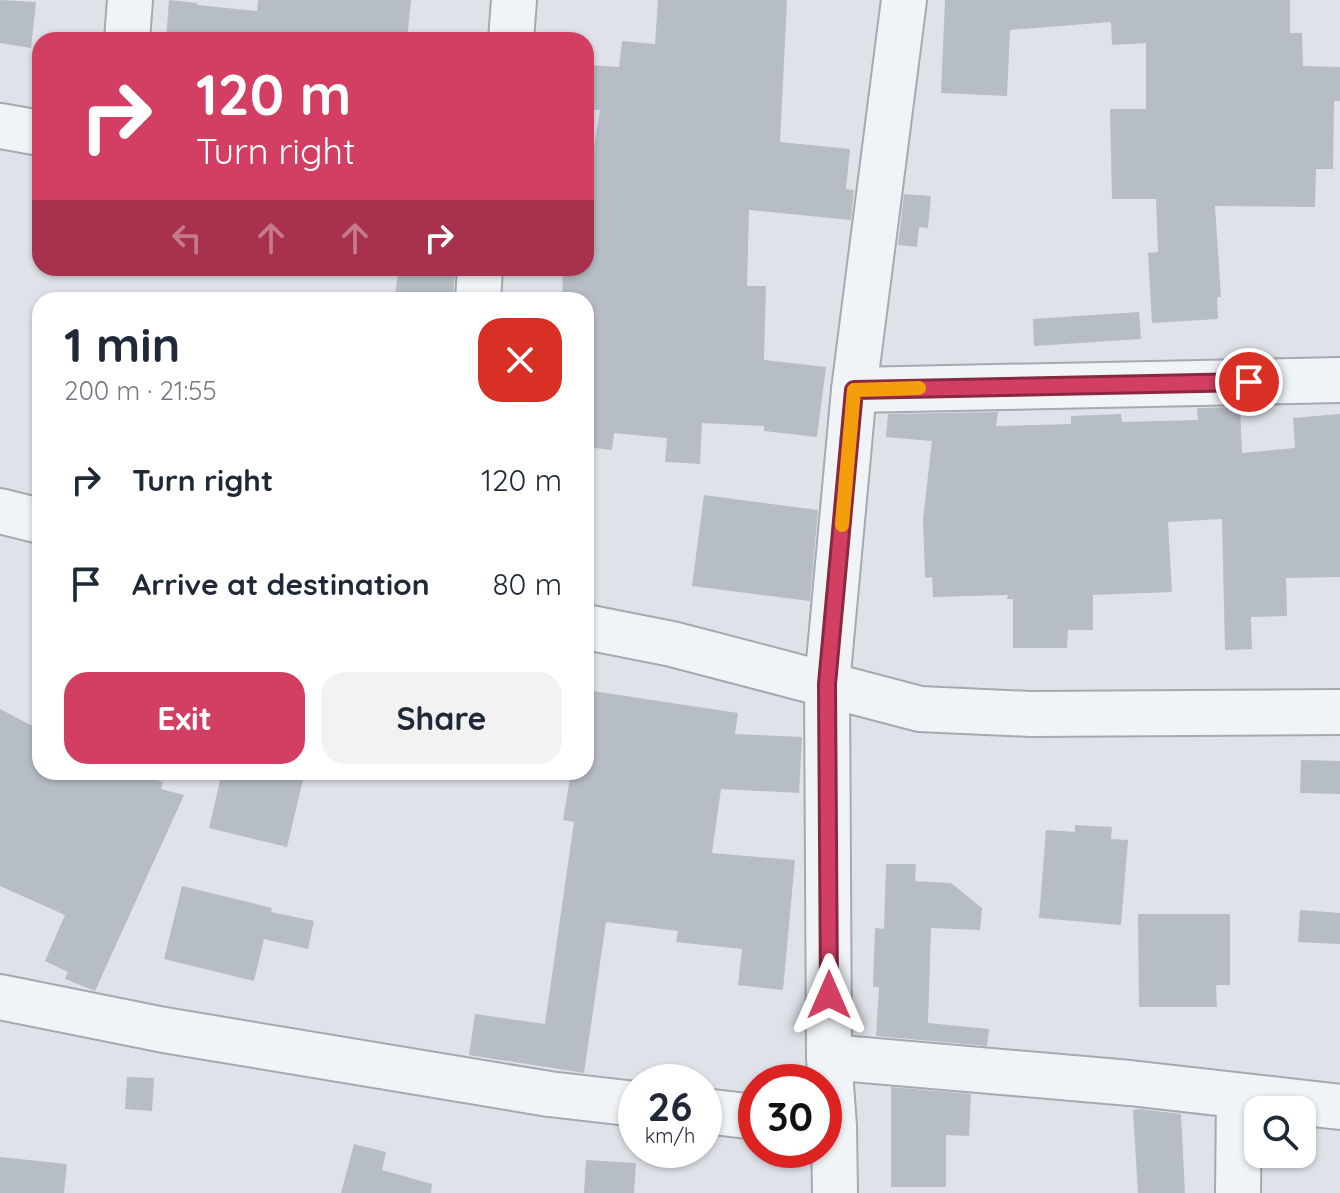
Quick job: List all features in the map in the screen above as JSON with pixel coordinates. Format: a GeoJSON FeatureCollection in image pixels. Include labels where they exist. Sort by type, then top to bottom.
{"type":"FeatureCollection","features":[{"type":"Feature","properties":{"kind":"street"},"geometry":{"type":"LineString","coordinates":[[128,32],[130,0]]}},
{"type":"Feature","properties":{"kind":"street"},"geometry":{"type":"LineString","coordinates":[[512,32],[514,0]]}},
{"type":"Feature","properties":{"kind":"street"},"geometry":{"type":"LineString","coordinates":[[829,1064],[827,684],[854,390],[904,0]]}},
{"type":"Feature","properties":{"kind":"street"},"geometry":{"type":"LineString","coordinates":[[0,126],[32,132]]}},
{"type":"Feature","properties":{"kind":"street"},"geometry":{"type":"LineString","coordinates":[[854,390],[1340,380]]}},
{"type":"Feature","properties":{"kind":"street"},"geometry":{"type":"LineString","coordinates":[[0,511],[32,519]]}},
{"type":"Feature","properties":{"kind":"street"},"geometry":{"type":"LineString","coordinates":[[594,629],[672,644],[920,709],[1031,714],[1340,712]]}},
{"type":"Feature","properties":{"kind":"street"},"geometry":{"type":"LineString","coordinates":[[0,997],[179,1032],[549,1094],[618,1102]]}},
{"type":"Feature","properties":{"kind":"street"},"geometry":{"type":"LineString","coordinates":[[829,1057],[1130,1083],[1340,1107]]}},
{"type":"Feature","properties":{"kind":"street"},"geometry":{"type":"LineString","coordinates":[[1238,1193],[1239,1096]]}},
{"type":"Feature","properties":{"kind":"street"},"geometry":{"type":"LineString","coordinates":[[833,1168],[835,1193]]}},
{"type":"Feature","properties":{"kind":"building"},"geometry":{"type":"Polygon","coordinates":[[[0,0],[36,2],[31,48],[0,43],[0,0]]]}},
{"type":"Feature","properties":{"kind":"building"},"geometry":{"type":"Polygon","coordinates":[[[169,0],[257,11],[258,0],[411,0],[408,32],[167,32],[169,0]]]}},
{"type":"Feature","properties":{"kind":"building"},"geometry":{"type":"Polygon","coordinates":[[[658,0],[787,0],[780,142],[850,149],[846,189],[854,190],[851,220],[749,210],[747,286],[766,286],[764,360],[826,367],[817,437],[764,431],[764,426],[702,423],[700,464],[665,462],[667,438],[614,433],[612,450],[594,448],[594,292],[562,292],[563,276],[594,276],[594,147],[600,110],[594,110],[594,65],[619,67],[622,41],[655,44],[658,0]]]}},
{"type":"Feature","properties":{"kind":"building"},"geometry":{"type":"Polygon","coordinates":[[[945,0],[1290,0],[1290,33],[1302,33],[1303,66],[1340,67],[1340,101],[1334,101],[1333,169],[1316,169],[1315,207],[1215,206],[1221,297],[1217,297],[1218,319],[1152,323],[1148,253],[1158,252],[1156,199],[1112,199],[1110,109],[1146,109],[1146,43],[1112,45],[1111,22],[1010,30],[1007,96],[941,93],[945,0]]]}},
{"type":"Feature","properties":{"kind":"building"},"geometry":{"type":"Polygon","coordinates":[[[904,194],[931,196],[928,228],[919,227],[917,247],[898,245],[904,194]]]}},
{"type":"Feature","properties":{"kind":"building"},"geometry":{"type":"Polygon","coordinates":[[[398,276],[454,276],[454,292],[395,292],[398,276]]]}},
{"type":"Feature","properties":{"kind":"building"},"geometry":{"type":"Polygon","coordinates":[[[1139,312],[1141,339],[1034,346],[1033,319],[1139,312]]]}},
{"type":"Feature","properties":{"kind":"building"},"geometry":{"type":"Polygon","coordinates":[[[1240,407],[1242,453],[1295,448],[1293,418],[1340,414],[1340,577],[1286,578],[1287,616],[1251,617],[1252,649],[1225,650],[1222,519],[1168,522],[1172,592],[1093,595],[1093,630],[1068,630],[1067,648],[1013,648],[1013,599],[1007,599],[1008,595],[933,597],[932,577],[925,578],[923,519],[932,441],[886,437],[888,414],[998,412],[996,426],[1071,424],[1071,416],[1121,414],[1122,422],[1198,420],[1197,408],[1240,407]]]}},
{"type":"Feature","properties":{"kind":"building"},"geometry":{"type":"Polygon","coordinates":[[[704,495],[818,510],[810,601],[692,586],[704,495]]]}},
{"type":"Feature","properties":{"kind":"building"},"geometry":{"type":"Polygon","coordinates":[[[594,691],[738,713],[735,734],[802,737],[799,793],[721,789],[712,853],[795,860],[783,990],[738,985],[742,949],[676,942],[678,931],[606,922],[584,1073],[469,1055],[475,1014],[545,1024],[574,822],[563,820],[570,780],[594,780],[594,691]]]}},
{"type":"Feature","properties":{"kind":"building"},"geometry":{"type":"Polygon","coordinates":[[[0,709],[32,726],[32,780],[156,780],[163,782],[161,789],[184,795],[95,991],[65,979],[68,972],[45,961],[65,915],[0,886],[0,709]]]}},
{"type":"Feature","properties":{"kind":"building"},"geometry":{"type":"Polygon","coordinates":[[[1301,760],[1340,761],[1340,794],[1300,793],[1301,760]]]}},
{"type":"Feature","properties":{"kind":"building"},"geometry":{"type":"Polygon","coordinates":[[[220,780],[303,780],[287,847],[209,828],[220,780]]]}},
{"type":"Feature","properties":{"kind":"building"},"geometry":{"type":"Polygon","coordinates":[[[1075,825],[1112,827],[1111,839],[1128,840],[1121,925],[1039,918],[1046,830],[1075,832],[1075,825]]]}},
{"type":"Feature","properties":{"kind":"building"},"geometry":{"type":"Polygon","coordinates":[[[886,864],[916,864],[915,881],[951,883],[982,908],[980,930],[931,928],[928,1023],[989,1029],[987,1046],[876,1036],[879,987],[873,987],[875,928],[884,929],[886,864]]]}},
{"type":"Feature","properties":{"kind":"building"},"geometry":{"type":"Polygon","coordinates":[[[182,886],[314,921],[308,949],[264,939],[254,981],[164,959],[182,886]]]}},
{"type":"Feature","properties":{"kind":"building"},"geometry":{"type":"Polygon","coordinates":[[[1300,910],[1340,913],[1340,944],[1298,942],[1300,910]]]}},
{"type":"Feature","properties":{"kind":"building"},"geometry":{"type":"Polygon","coordinates":[[[1138,914],[1230,914],[1230,985],[1216,985],[1217,1007],[1139,1007],[1138,914]]]}},
{"type":"Feature","properties":{"kind":"building"},"geometry":{"type":"Polygon","coordinates":[[[127,1077],[154,1078],[152,1111],[125,1109],[127,1077]]]}},
{"type":"Feature","properties":{"kind":"building"},"geometry":{"type":"Polygon","coordinates":[[[891,1087],[971,1094],[969,1136],[946,1135],[946,1187],[891,1187],[891,1087]]]}},
{"type":"Feature","properties":{"kind":"building"},"geometry":{"type":"Polygon","coordinates":[[[1133,1110],[1181,1114],[1185,1193],[1138,1193],[1133,1110]]]}},
{"type":"Feature","properties":{"kind":"building"},"geometry":{"type":"Polygon","coordinates":[[[354,1144],[386,1152],[382,1170],[432,1184],[431,1193],[341,1193],[354,1144]]]}},
{"type":"Feature","properties":{"kind":"building"},"geometry":{"type":"Polygon","coordinates":[[[0,1157],[67,1164],[64,1193],[0,1193],[0,1157]]]}},
{"type":"Feature","properties":{"kind":"building"},"geometry":{"type":"Polygon","coordinates":[[[586,1160],[618,1162],[618,1168],[636,1168],[634,1193],[584,1193],[586,1160]]]}},
{"type":"Feature","properties":{"kind":"slow traffic"},"geometry":{"type":"LineString","coordinates":[[842,525],[854,390],[919,388]]}},
{"type":"Feature","properties":{"kind":"route"},"geometry":{"type":"LineString","coordinates":[[829,995],[827,684],[854,390],[1249,382]]}}]}
